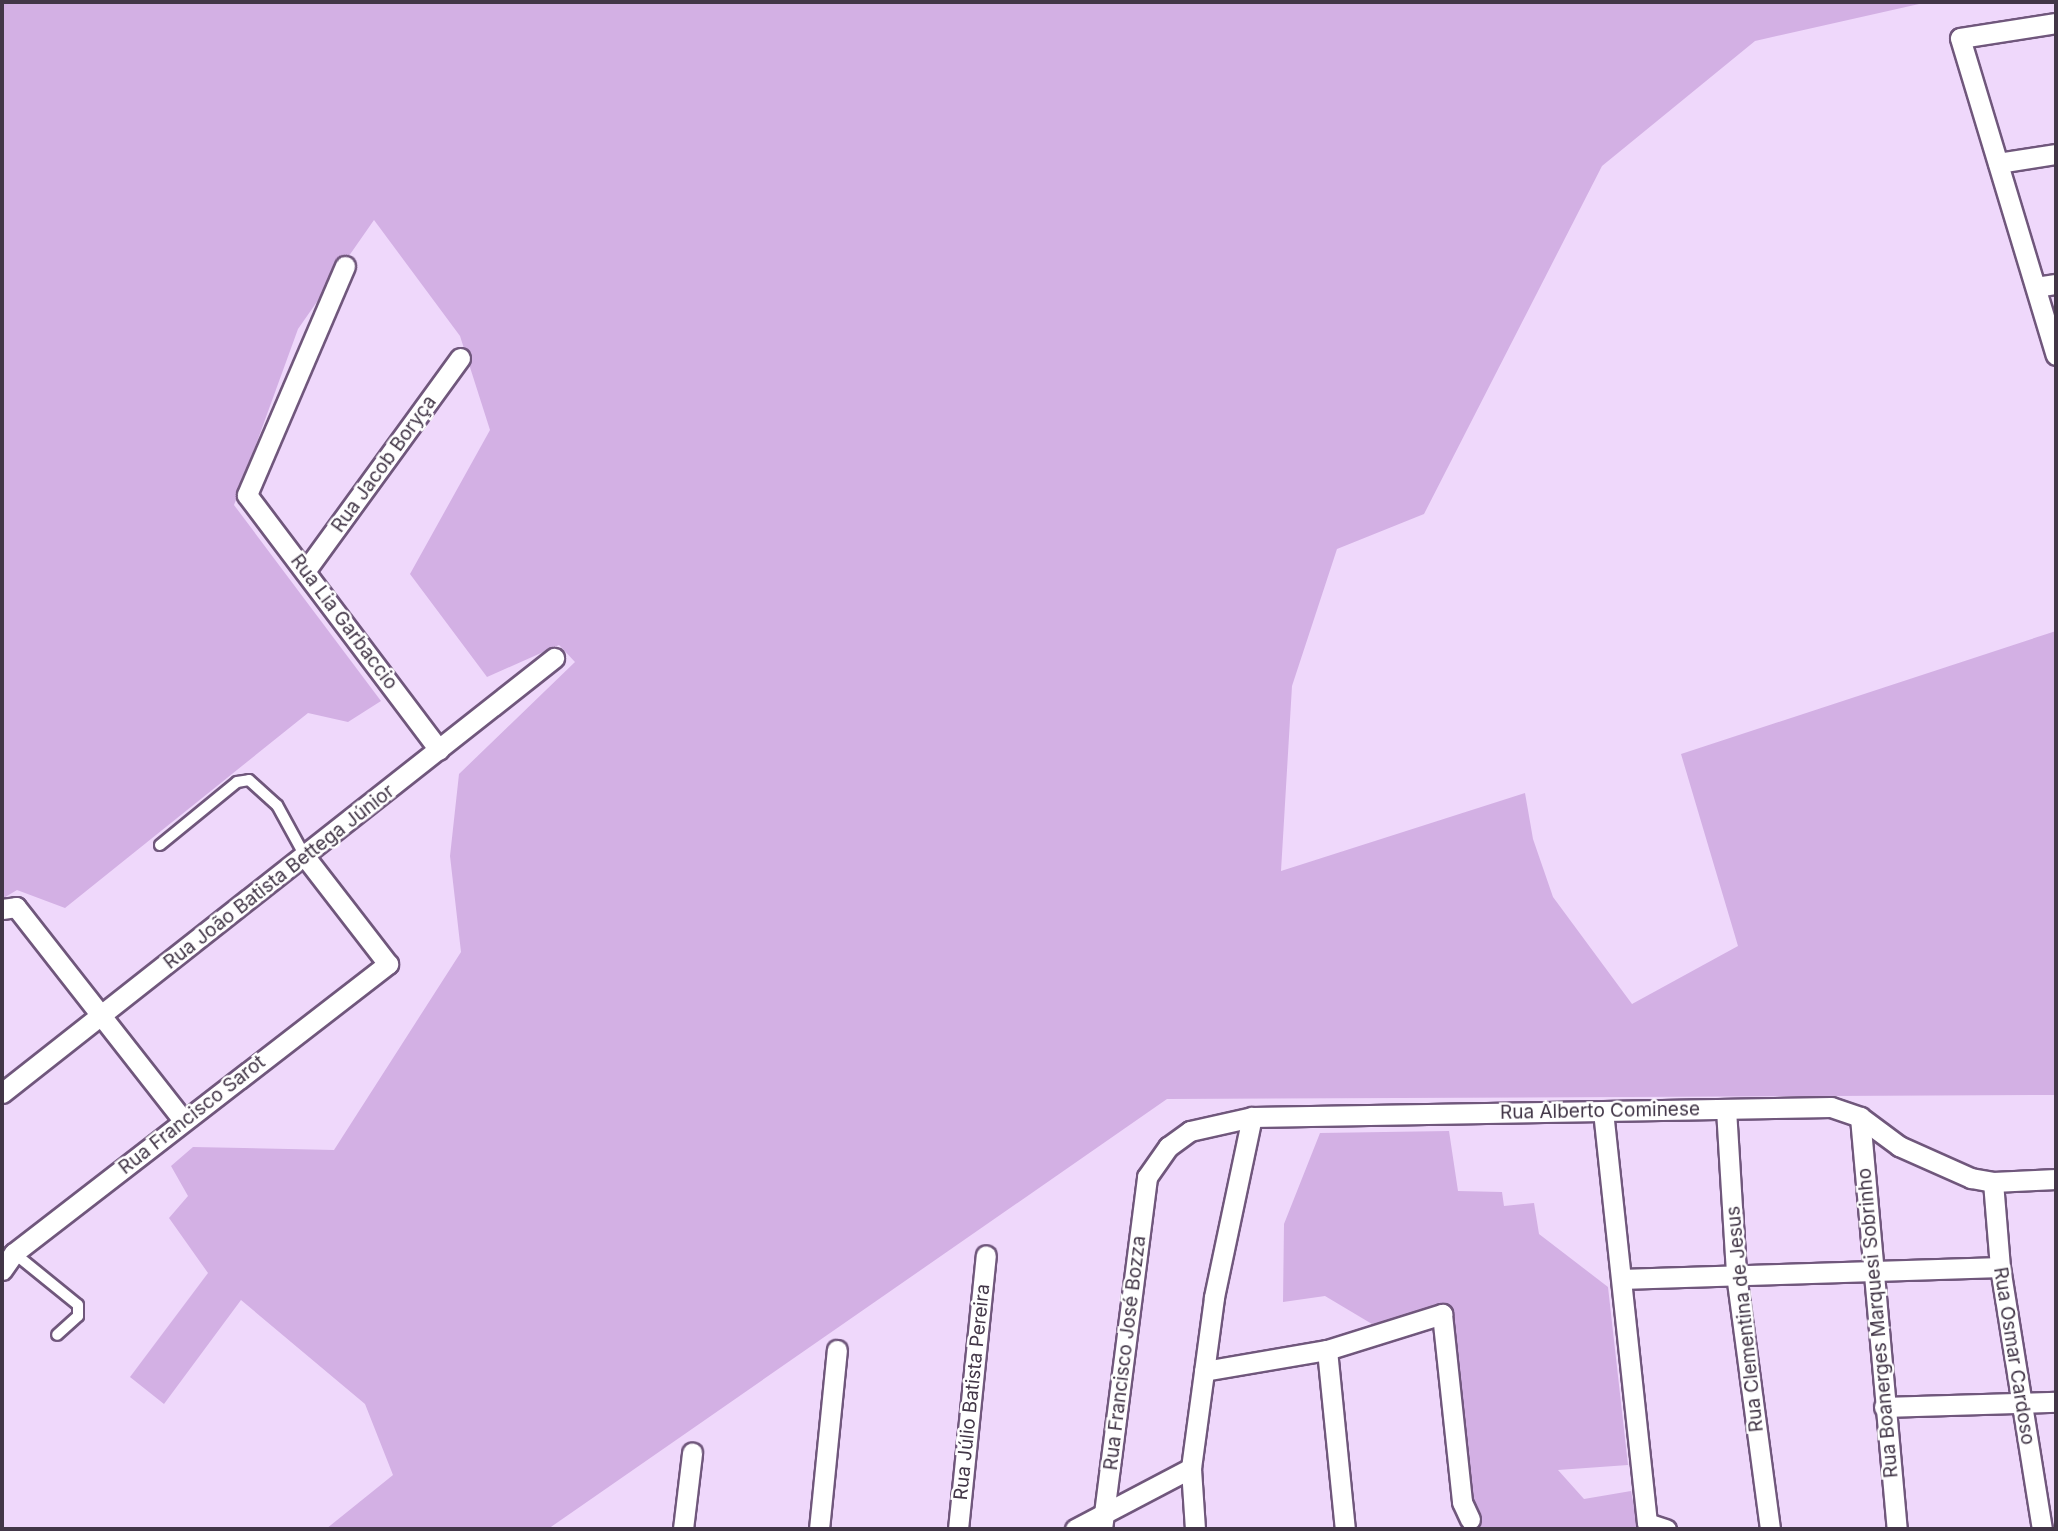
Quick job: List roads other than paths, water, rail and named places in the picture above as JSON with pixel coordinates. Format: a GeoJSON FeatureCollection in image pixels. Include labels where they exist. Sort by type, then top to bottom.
{"type":"FeatureCollection","features":[{"type":"Feature","properties":{"kind":"street"},"geometry":{"type":"LineString","coordinates":[[2056,23],[1960,38],[2056,355]]}},
{"type":"Feature","properties":{"kind":"street"},"geometry":{"type":"LineString","coordinates":[[1998,163],[2056,154]]}},
{"type":"Feature","properties":{"kind":"street","name":"Rua Lia Garbaccio"},"geometry":{"type":"LineString","coordinates":[[345,266],[247,495],[439,750]]}},
{"type":"Feature","properties":{"kind":"street"},"geometry":{"type":"LineString","coordinates":[[2036,287],[2056,284]]}},
{"type":"Feature","properties":{"kind":"street","name":"Rua Jacob Boryça"},"geometry":{"type":"LineString","coordinates":[[306,570],[460,358]]}},
{"type":"Feature","properties":{"kind":"street","name":"Rua João Batista Bettega Júnior"},"geometry":{"type":"LineString","coordinates":[[2,1093],[306,858],[554,658]]}},
{"type":"Feature","properties":{"kind":"street","name":"Rua Francisco Sarot"},"geometry":{"type":"LineString","coordinates":[[2,1270],[14,1253],[388,964],[306,858]]}},
{"type":"Feature","properties":{"kind":"street"},"geometry":{"type":"LineString","coordinates":[[9,908],[102,1016],[184,1121]]}},
{"type":"Feature","properties":{"kind":"street","name":"Rua Alberto Cominese"},"geometry":{"type":"LineString","coordinates":[[1147,1177],[1167,1147],[1190,1131],[1252,1117],[1830,1107],[1860,1117],[1899,1146],[1944,1168],[1993,1182],[2056,1179]]}},
{"type":"Feature","properties":{"kind":"street","name":"Rua Clementina de Jesus"},"geometry":{"type":"LineString","coordinates":[[1726,1109],[1736,1274],[1770,1529]]}},
{"type":"Feature","properties":{"kind":"street"},"geometry":{"type":"LineString","coordinates":[[1603,1111],[1647,1523],[1666,1529]]}},
{"type":"Feature","properties":{"kind":"street"},"geometry":{"type":"LineString","coordinates":[[1195,1529],[1191,1468],[1214,1297],[1252,1117]]}},
{"type":"Feature","properties":{"kind":"street","name":"Rua Boanerges Marquesi Sobrinho"},"geometry":{"type":"LineString","coordinates":[[1860,1117],[1897,1529]]}},
{"type":"Feature","properties":{"kind":"street","name":"Rua Francisco José Bozza"},"geometry":{"type":"LineString","coordinates":[[1103,1521],[1147,1177]]}},
{"type":"Feature","properties":{"kind":"street","name":"Rua Osmar Cardoso"},"geometry":{"type":"LineString","coordinates":[[1993,1182],[2000,1267],[2042,1529]]}},
{"type":"Feature","properties":{"kind":"street","name":"Rua Júlio Batista Pereira"},"geometry":{"type":"LineString","coordinates":[[958,1529],[986,1255]]}},
{"type":"Feature","properties":{"kind":"street"},"geometry":{"type":"LineString","coordinates":[[1622,1279],[2000,1267]]}},
{"type":"Feature","properties":{"kind":"street"},"geometry":{"type":"LineString","coordinates":[[1204,1371],[1328,1350],[1442,1314],[1462,1502],[1470,1519]]}},
{"type":"Feature","properties":{"kind":"street"},"geometry":{"type":"LineString","coordinates":[[819,1529],[837,1350]]}},
{"type":"Feature","properties":{"kind":"street"},"geometry":{"type":"LineString","coordinates":[[1328,1350],[1345,1529]]}},
{"type":"Feature","properties":{"kind":"street"},"geometry":{"type":"LineString","coordinates":[[1884,1407],[2056,1402]]}},
{"type":"Feature","properties":{"kind":"street"},"geometry":{"type":"LineString","coordinates":[[683,1529],[692,1453]]}},
{"type":"Feature","properties":{"kind":"street"},"geometry":{"type":"LineString","coordinates":[[1075,1529],[1103,1521],[1191,1468]]}},
{"type":"Feature","properties":{"kind":"lane"},"geometry":{"type":"LineString","coordinates":[[160,845],[237,782],[249,780],[277,805],[306,858]]}},
{"type":"Feature","properties":{"kind":"lane"},"geometry":{"type":"LineString","coordinates":[[14,1253],[78,1305],[78,1316],[57,1335]]}}]}
